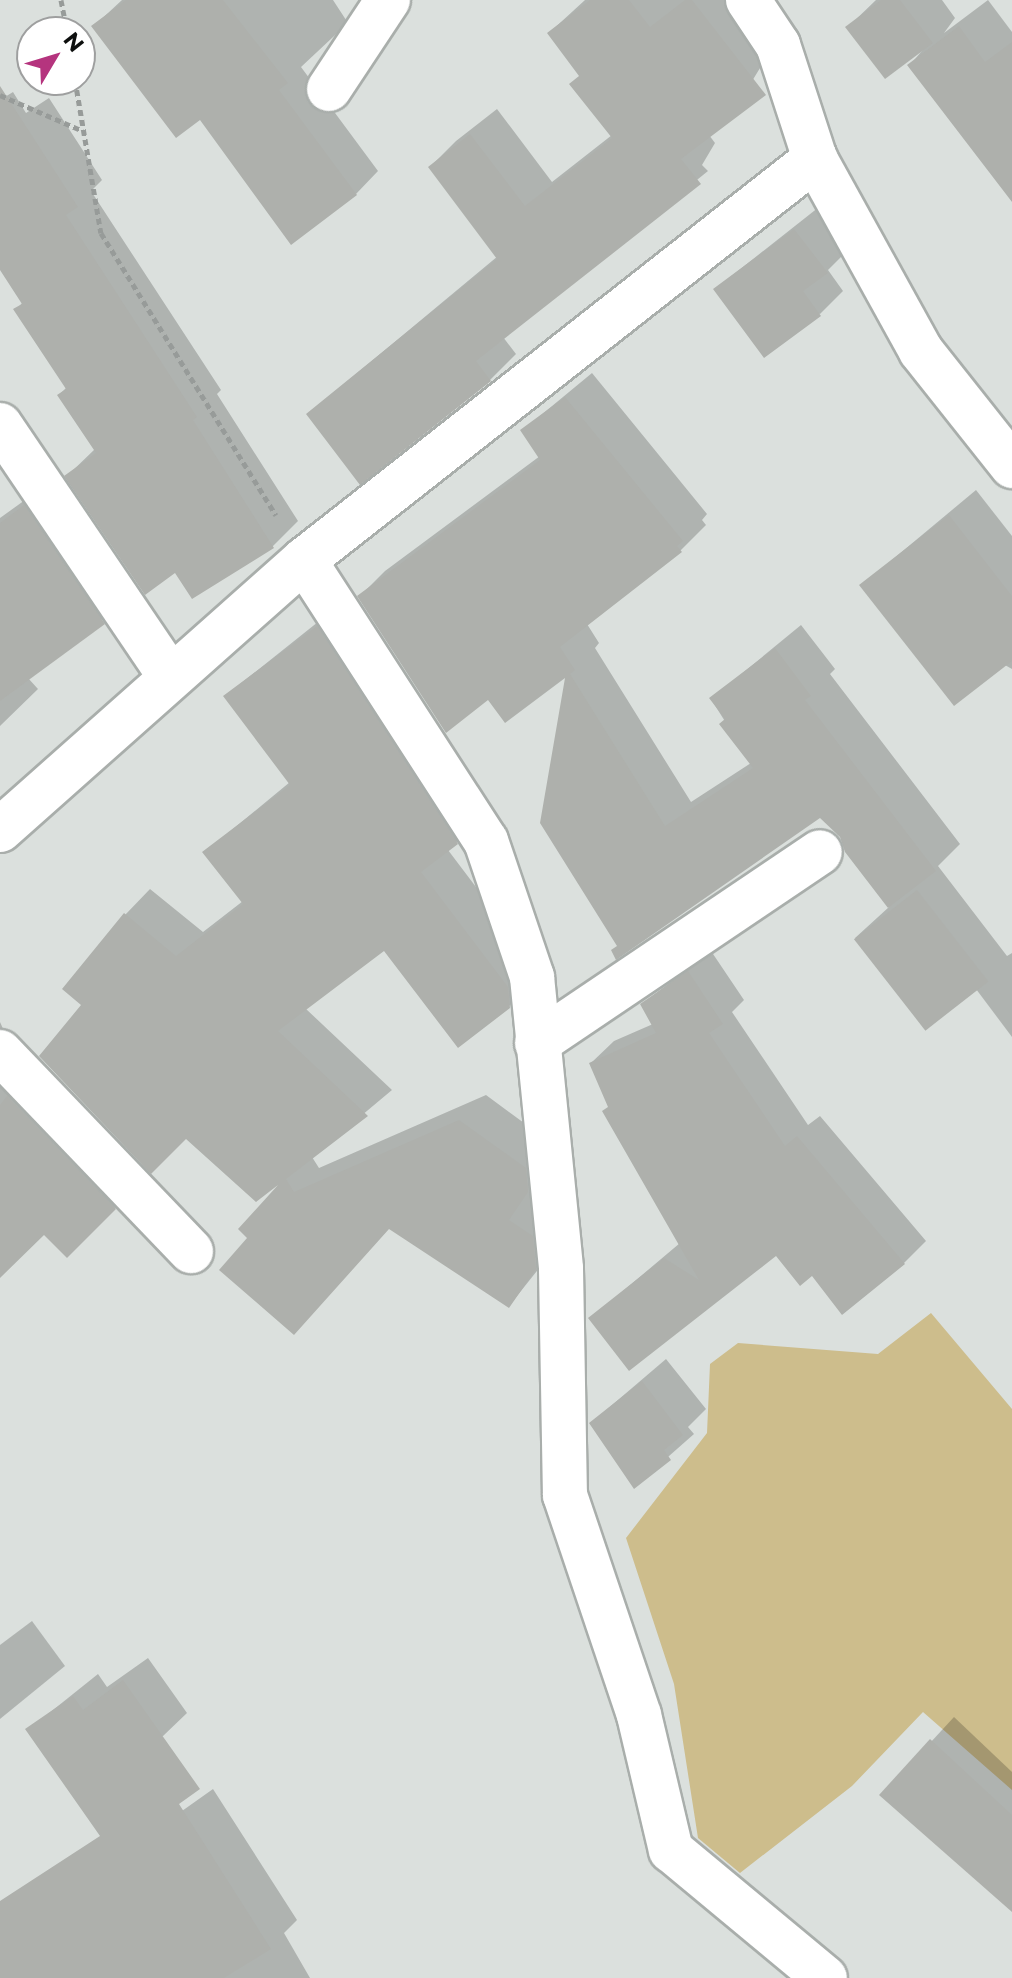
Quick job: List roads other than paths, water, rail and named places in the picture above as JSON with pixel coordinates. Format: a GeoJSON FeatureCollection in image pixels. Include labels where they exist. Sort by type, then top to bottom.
{"type":"FeatureCollection","features":[{"type":"Feature","properties":{"kind":"street"},"geometry":{"type":"LineString","coordinates":[[329,89],[388,0]]}},
{"type":"Feature","properties":{"kind":"street"},"geometry":{"type":"LineString","coordinates":[[748,0],[778,45],[815,159],[921,351],[1012,466]]}},
{"type":"Feature","properties":{"kind":"street"},"geometry":{"type":"LineString","coordinates":[[0,830],[169,675],[304,560],[815,159]]}},
{"type":"Feature","properties":{"kind":"street"},"geometry":{"type":"LineString","coordinates":[[0,425],[169,675]]}},
{"type":"Feature","properties":{"kind":"street"},"geometry":{"type":"LineString","coordinates":[[304,560],[486,841],[532,977],[561,1269],[565,1495],[639,1715],[671,1850],[825,1978]]}},
{"type":"Feature","properties":{"kind":"street"},"geometry":{"type":"LineString","coordinates":[[537,1043],[820,852]]}},
{"type":"Feature","properties":{"kind":"street"},"geometry":{"type":"LineString","coordinates":[[0,1052],[191,1251]]}}]}
